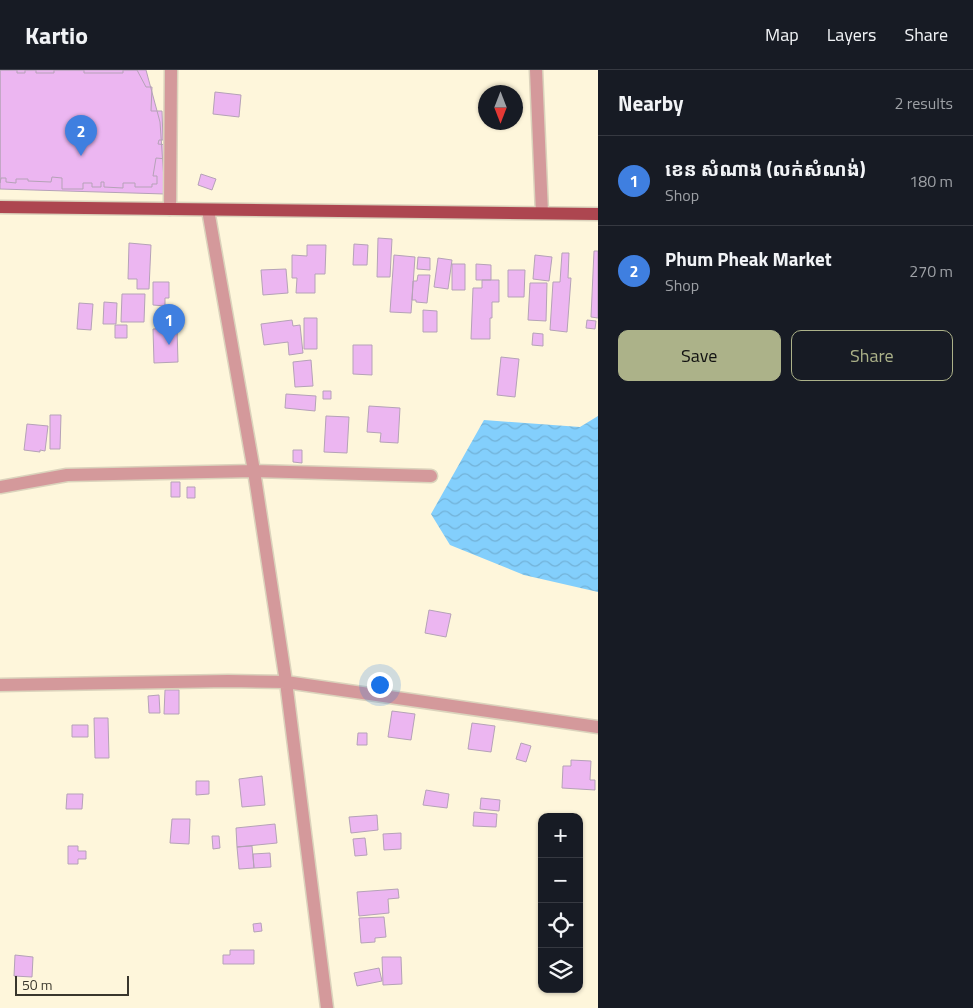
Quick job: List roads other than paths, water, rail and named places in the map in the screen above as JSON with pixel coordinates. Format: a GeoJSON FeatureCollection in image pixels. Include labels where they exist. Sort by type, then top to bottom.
{"type":"FeatureCollection","features":[{"type":"Feature","properties":{"kind":"main road"},"geometry":{"type":"LineString","coordinates":[[0,207],[598,214]]}},
{"type":"Feature","properties":{"kind":"street"},"geometry":{"type":"LineString","coordinates":[[170,209],[171,70]]}},
{"type":"Feature","properties":{"kind":"street"},"geometry":{"type":"LineString","coordinates":[[536,70],[542,213]]}},
{"type":"Feature","properties":{"kind":"street"},"geometry":{"type":"LineString","coordinates":[[208,210],[254,470],[286,682],[327,1008]]}},
{"type":"Feature","properties":{"kind":"street"},"geometry":{"type":"LineString","coordinates":[[0,487],[68,474],[254,470],[431,476]]}},
{"type":"Feature","properties":{"kind":"street"},"geometry":{"type":"LineString","coordinates":[[0,685],[228,681],[286,682],[598,727]]}},
{"type":"Feature","properties":{"kind":"water"},"geometry":{"type":"Polygon","coordinates":[[[598,416],[598,592],[524,575],[450,545],[431,514],[484,420],[580,427],[598,416]]]}},
{"type":"Feature","properties":{"kind":"place","name":"Phum Pheak Market"},"geometry":{"type":"Point","coordinates":[81,156]}},
{"type":"Feature","properties":{"kind":"place","name":"ខេន សំណាង (លក់សំណង់)"},"geometry":{"type":"Point","coordinates":[169,345]}}]}
